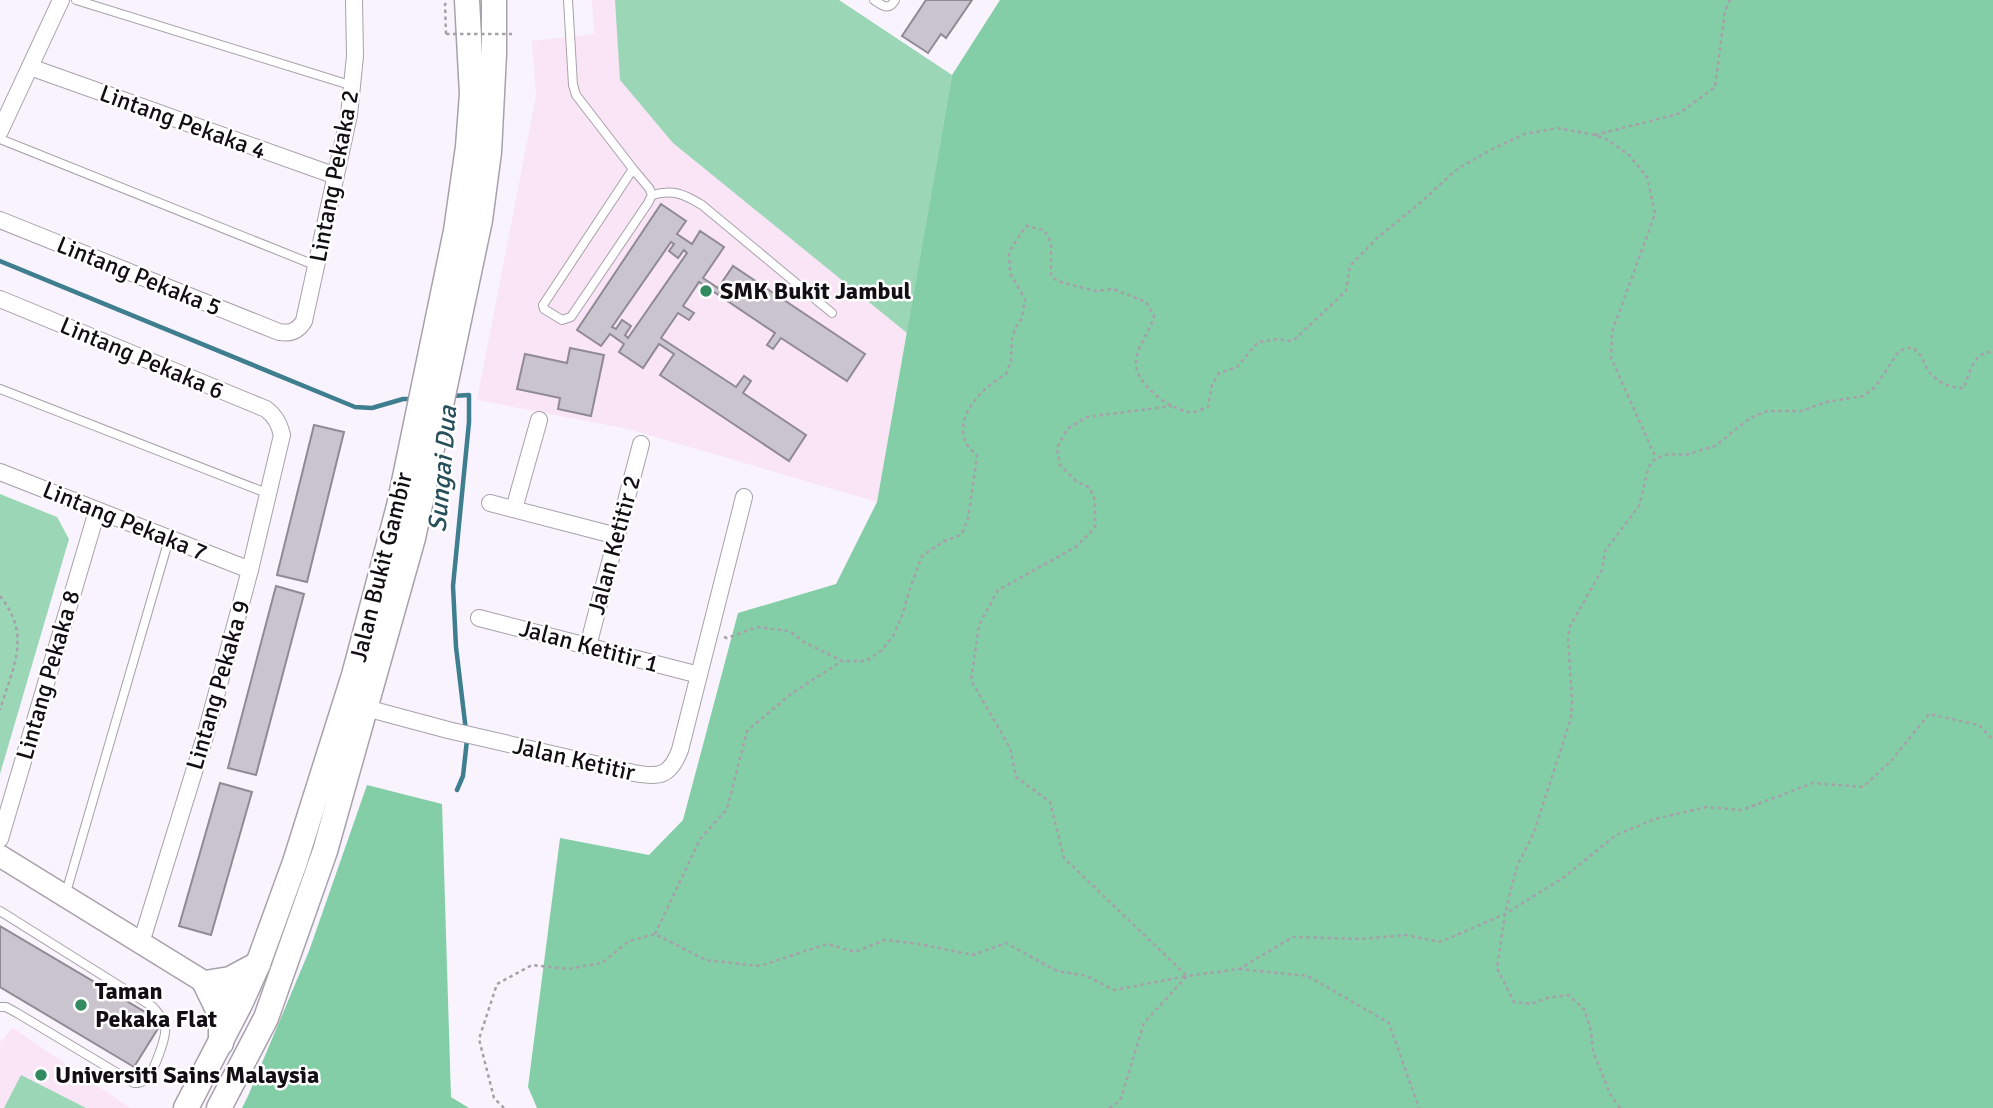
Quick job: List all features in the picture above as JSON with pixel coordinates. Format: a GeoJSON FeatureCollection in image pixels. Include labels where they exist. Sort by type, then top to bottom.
{"type":"FeatureCollection","features":[{"type":"Feature","properties":{"kind":"main road","name":"Jalan Bukit Gambir"},"geometry":{"type":"LineString","coordinates":[[438,373],[468,147],[471,94],[467,0]]}},
{"type":"Feature","properties":{"kind":"main road","name":"Jalan Bukit Gambir"},"geometry":{"type":"LineString","coordinates":[[219,1108],[266,1018],[325,851],[412,538],[427,421],[480,220],[489,152],[494,0]]}},
{"type":"Feature","properties":{"kind":"main road","name":"Jalan Bukit Gambir"},"geometry":{"type":"LineString","coordinates":[[186,1108],[221,1044],[258,964],[295,862],[354,675],[398,506],[427,421]]}},
{"type":"Feature","properties":{"kind":"main road"},"geometry":{"type":"LineString","coordinates":[[0,856],[240,1004],[248,1014],[252,1047]]}},
{"type":"Feature","properties":{"kind":"main road"},"geometry":{"type":"LineString","coordinates":[[205,983],[230,979],[258,964]]}},
{"type":"Feature","properties":{"kind":"main road"},"geometry":{"type":"LineString","coordinates":[[205,983],[221,1016],[221,1044]]}},
{"type":"Feature","properties":{"kind":"main road"},"geometry":{"type":"LineString","coordinates":[[240,1004],[254,1005],[277,989]]}},
{"type":"Feature","properties":{"kind":"street"},"geometry":{"type":"LineString","coordinates":[[0,131],[61,0]]}},
{"type":"Feature","properties":{"kind":"street","name":"Lintang Pekaka 2"},"geometry":{"type":"LineString","coordinates":[[279,332],[294,331],[304,321],[349,115],[353,86],[349,1]]}},
{"type":"Feature","properties":{"kind":"street","name":"Lintang Pekaka 4"},"geometry":{"type":"LineString","coordinates":[[30,67],[336,176]]}},
{"type":"Feature","properties":{"kind":"street","name":"Lintang Pekaka 5"},"geometry":{"type":"LineString","coordinates":[[0,220],[279,332]]}},
{"type":"Feature","properties":{"kind":"street","name":"Lintang Pekaka 6"},"geometry":{"type":"LineString","coordinates":[[0,299],[265,409],[274,415],[279,424]]}},
{"type":"Feature","properties":{"kind":"street"},"geometry":{"type":"LineString","coordinates":[[514,509],[539,420]]}},
{"type":"Feature","properties":{"kind":"street","name":"Lintang Pekaka 9"},"geometry":{"type":"LineString","coordinates":[[141,943],[206,733],[250,570],[282,435],[279,424]]}},
{"type":"Feature","properties":{"kind":"street","name":"Jalan Ketitir 2"},"geometry":{"type":"LineString","coordinates":[[588,646],[641,444]]}},
{"type":"Feature","properties":{"kind":"street","name":"Lintang Pekaka 7"},"geometry":{"type":"LineString","coordinates":[[0,472],[250,570]]}},
{"type":"Feature","properties":{"kind":"street","name":"Jalan Ketitir"},"geometry":{"type":"LineString","coordinates":[[366,708],[634,773],[657,776],[666,773],[676,762],[744,497]]}},
{"type":"Feature","properties":{"kind":"street"},"geometry":{"type":"LineString","coordinates":[[490,503],[617,536]]}},
{"type":"Feature","properties":{"kind":"street","name":"Lintang Pekaka 8"},"geometry":{"type":"LineString","coordinates":[[0,839],[97,511]]}},
{"type":"Feature","properties":{"kind":"street","name":"Jalan Ketitir 1"},"geometry":{"type":"LineString","coordinates":[[479,618],[699,676]]}},
{"type":"Feature","properties":{"kind":"lane"},"geometry":{"type":"LineString","coordinates":[[76,0],[353,86]]}},
{"type":"Feature","properties":{"kind":"lane"},"geometry":{"type":"LineString","coordinates":[[568,0],[573,85],[576,95],[652,195]]}},
{"type":"Feature","properties":{"kind":"lane"},"geometry":{"type":"LineString","coordinates":[[874,0],[888,7],[895,0]]}},
{"type":"Feature","properties":{"kind":"lane"},"geometry":{"type":"LineString","coordinates":[[0,139],[317,266]]}},
{"type":"Feature","properties":{"kind":"lane"},"geometry":{"type":"LineString","coordinates":[[633,169],[546,300],[544,309],[562,320],[571,317],[652,195],[666,191],[695,201],[831,313]]}},
{"type":"Feature","properties":{"kind":"lane"},"geometry":{"type":"LineString","coordinates":[[0,389],[269,495]]}},
{"type":"Feature","properties":{"kind":"lane"},"geometry":{"type":"LineString","coordinates":[[65,896],[169,539]]}},
{"type":"Feature","properties":{"kind":"lane"},"geometry":{"type":"LineString","coordinates":[[0,911],[153,1007],[166,1027],[164,1042],[148,1078],[143,1083],[134,1083],[17,1013],[0,1007]]}},
{"type":"Feature","properties":{"kind":"path"},"geometry":{"type":"LineString","coordinates":[[1595,135],[1678,114],[1715,88],[1725,11],[1730,0]]}},
{"type":"Feature","properties":{"kind":"path"},"geometry":{"type":"LineString","coordinates":[[446,34],[512,34]]}},
{"type":"Feature","properties":{"kind":"path"},"geometry":{"type":"LineString","coordinates":[[710,635],[727,638],[757,627],[789,631],[804,642],[842,661],[866,661],[883,650],[902,616],[922,556],[944,541],[961,535],[968,519],[977,456],[965,442],[963,419],[976,399],[992,382],[1006,374],[1011,361],[1012,340],[1022,318],[1025,299],[1010,273],[1009,252],[1026,226],[1044,230],[1051,242],[1051,275],[1057,281],[1096,291],[1113,289],[1146,302],[1154,316],[1152,326],[1140,345],[1135,364],[1138,377],[1154,395],[1173,406],[1192,412],[1208,407],[1212,385],[1219,373],[1237,367],[1258,342],[1296,339],[1346,291],[1350,266],[1377,238],[1456,170],[1525,134],[1557,128],[1595,135],[1608,140],[1629,155],[1647,177],[1655,214],[1612,332],[1611,358],[1656,458]]}},
{"type":"Feature","properties":{"kind":"path"},"geometry":{"type":"LineString","coordinates":[[1620,1108],[1610,1094],[1593,1051],[1591,1031],[1584,1009],[1568,995],[1531,1004],[1514,1002],[1497,968],[1505,914],[1517,866],[1533,835],[1571,718],[1568,639],[1570,626],[1602,570],[1605,551],[1639,506],[1649,466],[1656,458],[1669,454],[1685,455],[1715,446],[1750,418],[1767,411],[1801,411],[1826,402],[1863,396],[1875,387],[1899,351],[1911,347],[1920,352],[1931,374],[1952,388],[1964,388],[1974,361],[1986,352],[1993,352]]}},
{"type":"Feature","properties":{"kind":"path"},"geometry":{"type":"LineString","coordinates":[[1173,406],[1087,418],[1067,429],[1057,448],[1060,465],[1076,481],[1090,488],[1095,501],[1095,527],[1076,547],[998,590],[978,625],[971,680],[1010,748],[1016,777],[1050,802],[1064,859],[1187,976]]}},
{"type":"Feature","properties":{"kind":"path"},"geometry":{"type":"LineString","coordinates":[[0,596],[16,621],[19,636],[16,657],[0,710]]}},
{"type":"Feature","properties":{"kind":"path"},"geometry":{"type":"LineString","coordinates":[[655,934],[700,839],[727,809],[747,732],[792,693],[842,661]]}},
{"type":"Feature","properties":{"kind":"path"},"geometry":{"type":"LineString","coordinates":[[1238,969],[1293,937],[1360,939],[1406,935],[1440,942],[1505,914],[1563,878],[1616,835],[1655,819],[1706,807],[1742,810],[1813,783],[1863,787],[1890,762],[1929,714],[1979,724],[1993,740]]}},
{"type":"Feature","properties":{"kind":"path"},"geometry":{"type":"LineString","coordinates":[[504,1108],[494,1098],[479,1039],[498,984],[532,965],[568,969],[602,963],[629,941],[655,934],[706,960],[760,966],[827,944],[855,952],[885,940],[972,955],[1006,943],[1057,971],[1087,976],[1114,990],[1238,969],[1308,976],[1389,1023],[1419,1108]]}},
{"type":"Feature","properties":{"kind":"path"},"geometry":{"type":"LineString","coordinates":[[1109,1108],[1120,1101],[1144,1023],[1187,976]]}},
{"type":"Feature","properties":{"kind":"shaded area","name":"SMK Bukit Jambul"},"geometry":{"type":"Polygon","coordinates":[[[592,0],[839,0],[952,75],[877,502],[628,429],[477,400],[536,96],[532,41],[594,34],[592,0]]]}},
{"type":"Feature","properties":{"kind":"shaded area","name":"Universiti Sains Malaysia"},"geometry":{"type":"Polygon","coordinates":[[[13,1028],[130,1108],[0,1108],[0,1042],[13,1028]]]}},
{"type":"Feature","properties":{"kind":"green space"},"geometry":{"type":"Polygon","coordinates":[[[615,0],[839,0],[952,75],[907,333],[673,143],[620,80],[615,0]]]}},
{"type":"Feature","properties":{"kind":"green space"},"geometry":{"type":"Polygon","coordinates":[[[1000,0],[1993,0],[1993,1108],[537,1108],[528,1087],[560,838],[649,855],[683,820],[738,613],[836,584],[877,502],[952,75],[1000,0]]]}},
{"type":"Feature","properties":{"kind":"green space"},"geometry":{"type":"Polygon","coordinates":[[[0,494],[57,517],[69,539],[0,774],[0,494]]]}},
{"type":"Feature","properties":{"kind":"green space"},"geometry":{"type":"Polygon","coordinates":[[[367,785],[442,804],[451,1097],[469,1108],[242,1108],[309,951],[367,785]]]}},
{"type":"Feature","properties":{"kind":"green space"},"geometry":{"type":"Polygon","coordinates":[[[21,1075],[86,1108],[4,1108],[21,1075]]]}},
{"type":"Feature","properties":{"kind":"building"},"geometry":{"type":"Polygon","coordinates":[[[926,0],[972,0],[946,38],[941,34],[928,53],[902,36],[926,0]]]}},
{"type":"Feature","properties":{"kind":"building"},"geometry":{"type":"Polygon","coordinates":[[[661,204],[686,221],[677,234],[692,244],[700,231],[724,247],[703,278],[718,288],[733,266],[865,354],[847,381],[781,338],[773,349],[767,345],[775,333],[699,282],[683,306],[694,313],[689,320],[678,313],[661,338],[736,387],[744,376],[751,381],[743,393],[806,435],[789,461],[660,375],[674,354],[659,344],[643,368],[619,352],[624,344],[610,334],[601,346],[577,330],[661,204]],[[671,242],[612,327],[616,329],[622,320],[631,326],[625,335],[628,338],[687,253],[684,250],[678,258],[669,251],[674,244],[671,242]]]}},
{"type":"Feature","properties":{"kind":"building"},"geometry":{"type":"Polygon","coordinates":[[[570,348],[604,355],[591,416],[558,409],[560,398],[517,389],[525,354],[567,363],[570,348]]]}},
{"type":"Feature","properties":{"kind":"building"},"geometry":{"type":"Polygon","coordinates":[[[314,425],[344,432],[307,582],[277,575],[314,425]]]}},
{"type":"Feature","properties":{"kind":"building"},"geometry":{"type":"Polygon","coordinates":[[[276,586],[304,594],[256,775],[228,768],[276,586]]]}},
{"type":"Feature","properties":{"kind":"building"},"geometry":{"type":"Polygon","coordinates":[[[220,783],[252,792],[211,935],[179,926],[220,783]]]}},
{"type":"Feature","properties":{"kind":"building","name":"Taman Pekaka Flat"},"geometry":{"type":"Polygon","coordinates":[[[0,926],[162,1022],[134,1067],[0,987],[0,926]]]}},
{"type":"Feature","properties":{"kind":"waterway","name":"Sungai Dua"},"geometry":{"type":"LineString","coordinates":[[0,261],[355,407],[372,408],[412,399]]}},
{"type":"Feature","properties":{"kind":"waterway","name":"Sungai Dua"},"geometry":{"type":"LineString","coordinates":[[452,396],[469,395],[469,422],[453,586],[456,647],[466,731]]}},
{"type":"Feature","properties":{"kind":"waterway","name":"Sungai Dua"},"geometry":{"type":"LineString","coordinates":[[457,790],[463,776],[467,740]]}},
{"type":"Feature","properties":{"kind":"place","name":"SMK Bukit Jambul"},"geometry":{"type":"Point","coordinates":[706,291]}},
{"type":"Feature","properties":{"kind":"place","name":"Taman Pekaka Flat"},"geometry":{"type":"Point","coordinates":[81,1005]}},
{"type":"Feature","properties":{"kind":"place","name":"Universiti Sains Malaysia"},"geometry":{"type":"Point","coordinates":[41,1075]}}]}
